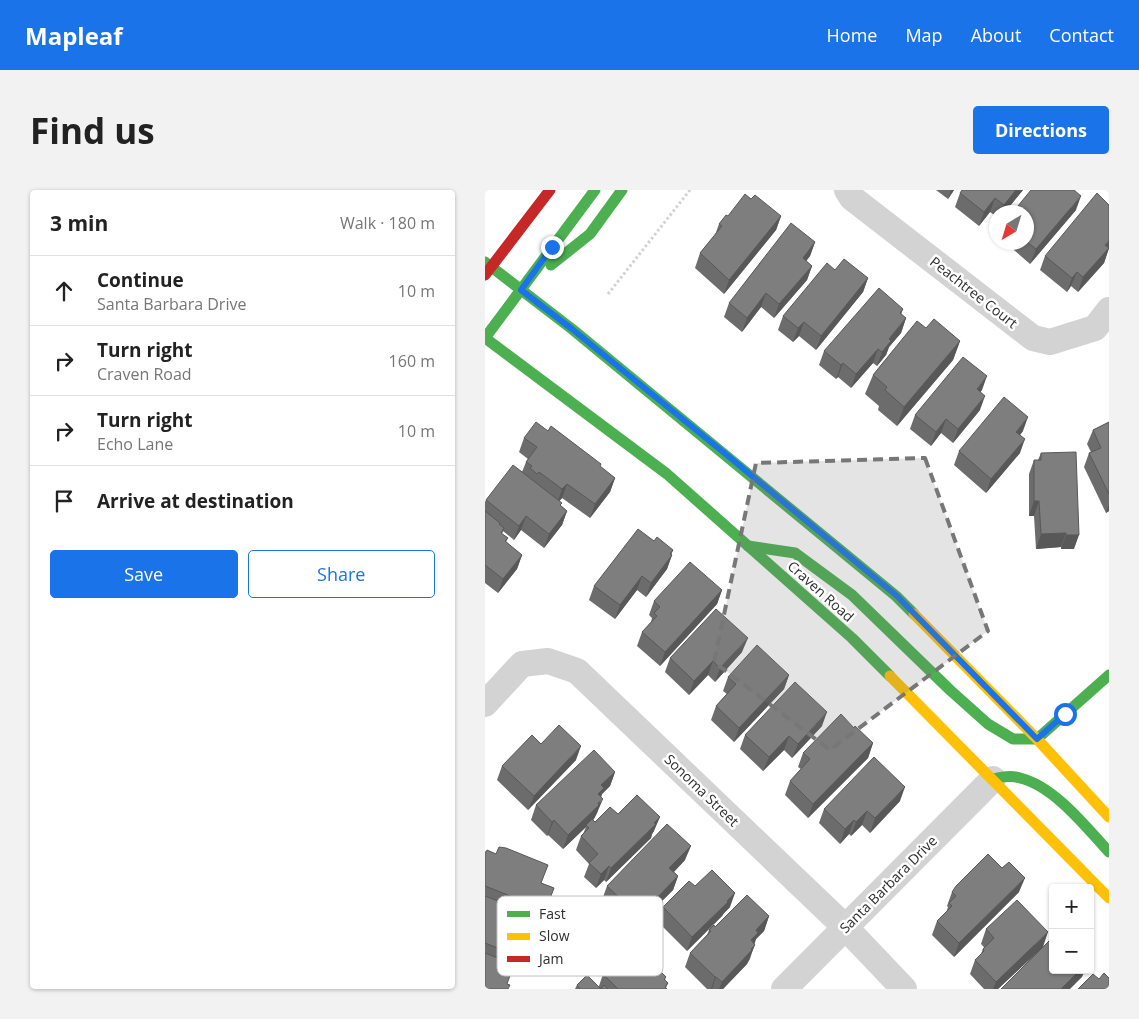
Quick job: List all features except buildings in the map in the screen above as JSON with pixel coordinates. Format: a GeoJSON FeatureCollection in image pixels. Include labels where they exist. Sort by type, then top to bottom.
{"type":"FeatureCollection","features":[{"type":"Feature","properties":{"kind":"main road"},"geometry":{"type":"LineString","coordinates":[[550,190],[487,268],[521,290],[676,414],[897,596],[1037,739],[1109,817]]}},
{"type":"Feature","properties":{"kind":"main road"},"geometry":{"type":"LineString","coordinates":[[485,338],[595,190]]}},
{"type":"Feature","properties":{"kind":"main road"},"geometry":{"type":"LineString","coordinates":[[521,290],[590,234],[622,190]]}},
{"type":"Feature","properties":{"kind":"main road","name":"Craven Road"},"geometry":{"type":"LineString","coordinates":[[485,338],[667,474],[852,638],[1109,898]]}},
{"type":"Feature","properties":{"kind":"main road"},"geometry":{"type":"LineString","coordinates":[[748,546],[795,553],[852,595],[988,724],[1013,739],[1037,739],[1109,675]]}},
{"type":"Feature","properties":{"kind":"main road"},"geometry":{"type":"LineString","coordinates":[[993,779],[1008,776],[1024,779],[1043,788],[1074,815],[1109,852]]}},
{"type":"Feature","properties":{"kind":"street","name":"Peachtree Court"},"geometry":{"type":"LineString","coordinates":[[847,190],[852,198],[1033,338],[1050,342],[1095,328],[1109,310]]}},
{"type":"Feature","properties":{"kind":"street","name":"Sonoma Street"},"geometry":{"type":"LineString","coordinates":[[485,704],[522,664],[548,661],[577,671],[845,927],[904,989]]}},
{"type":"Feature","properties":{"kind":"street","name":"Santa Barbara Drive"},"geometry":{"type":"LineString","coordinates":[[784,989],[993,779]]}},
{"type":"Feature","properties":{"kind":"path"},"geometry":{"type":"LineString","coordinates":[[607,294],[690,190]]}},
{"type":"Feature","properties":{"kind":"highlighted area"},"geometry":{"type":"Polygon","coordinates":[[[925,458],[988,631],[830,750],[714,662],[756,463],[925,458]]]}},
{"type":"Feature","properties":{"kind":"traffic: fast"},"geometry":{"type":"LineString","coordinates":[[485,338],[595,190]]}},
{"type":"Feature","properties":{"kind":"traffic: fast"},"geometry":{"type":"LineString","coordinates":[[551,265],[590,234],[622,190]]}},
{"type":"Feature","properties":{"kind":"traffic: fast"},"geometry":{"type":"LineString","coordinates":[[485,262],[572,329],[896,596],[914,614]]}},
{"type":"Feature","properties":{"kind":"traffic: fast"},"geometry":{"type":"LineString","coordinates":[[485,338],[667,474],[852,638],[890,676]]}},
{"type":"Feature","properties":{"kind":"traffic: fast"},"geometry":{"type":"LineString","coordinates":[[748,546],[795,553],[852,595],[988,724],[1013,739],[1037,739]]}},
{"type":"Feature","properties":{"kind":"traffic: fast"},"geometry":{"type":"LineString","coordinates":[[1037,739],[1109,675]]}},
{"type":"Feature","properties":{"kind":"traffic: fast"},"geometry":{"type":"LineString","coordinates":[[993,779],[1017,777],[1033,782],[1045,789],[1069,809],[1109,852]]}},
{"type":"Feature","properties":{"kind":"traffic: slow"},"geometry":{"type":"LineString","coordinates":[[914,614],[1037,739],[1109,817]]}},
{"type":"Feature","properties":{"kind":"traffic: slow"},"geometry":{"type":"LineString","coordinates":[[890,676],[1109,898]]}},
{"type":"Feature","properties":{"kind":"traffic: jam"},"geometry":{"type":"LineString","coordinates":[[485,275],[550,190]]}},
{"type":"Feature","properties":{"kind":"route"},"geometry":{"type":"LineString","coordinates":[[552,247],[521,290],[572,329],[897,596],[1037,739],[1065,714]]}}]}
